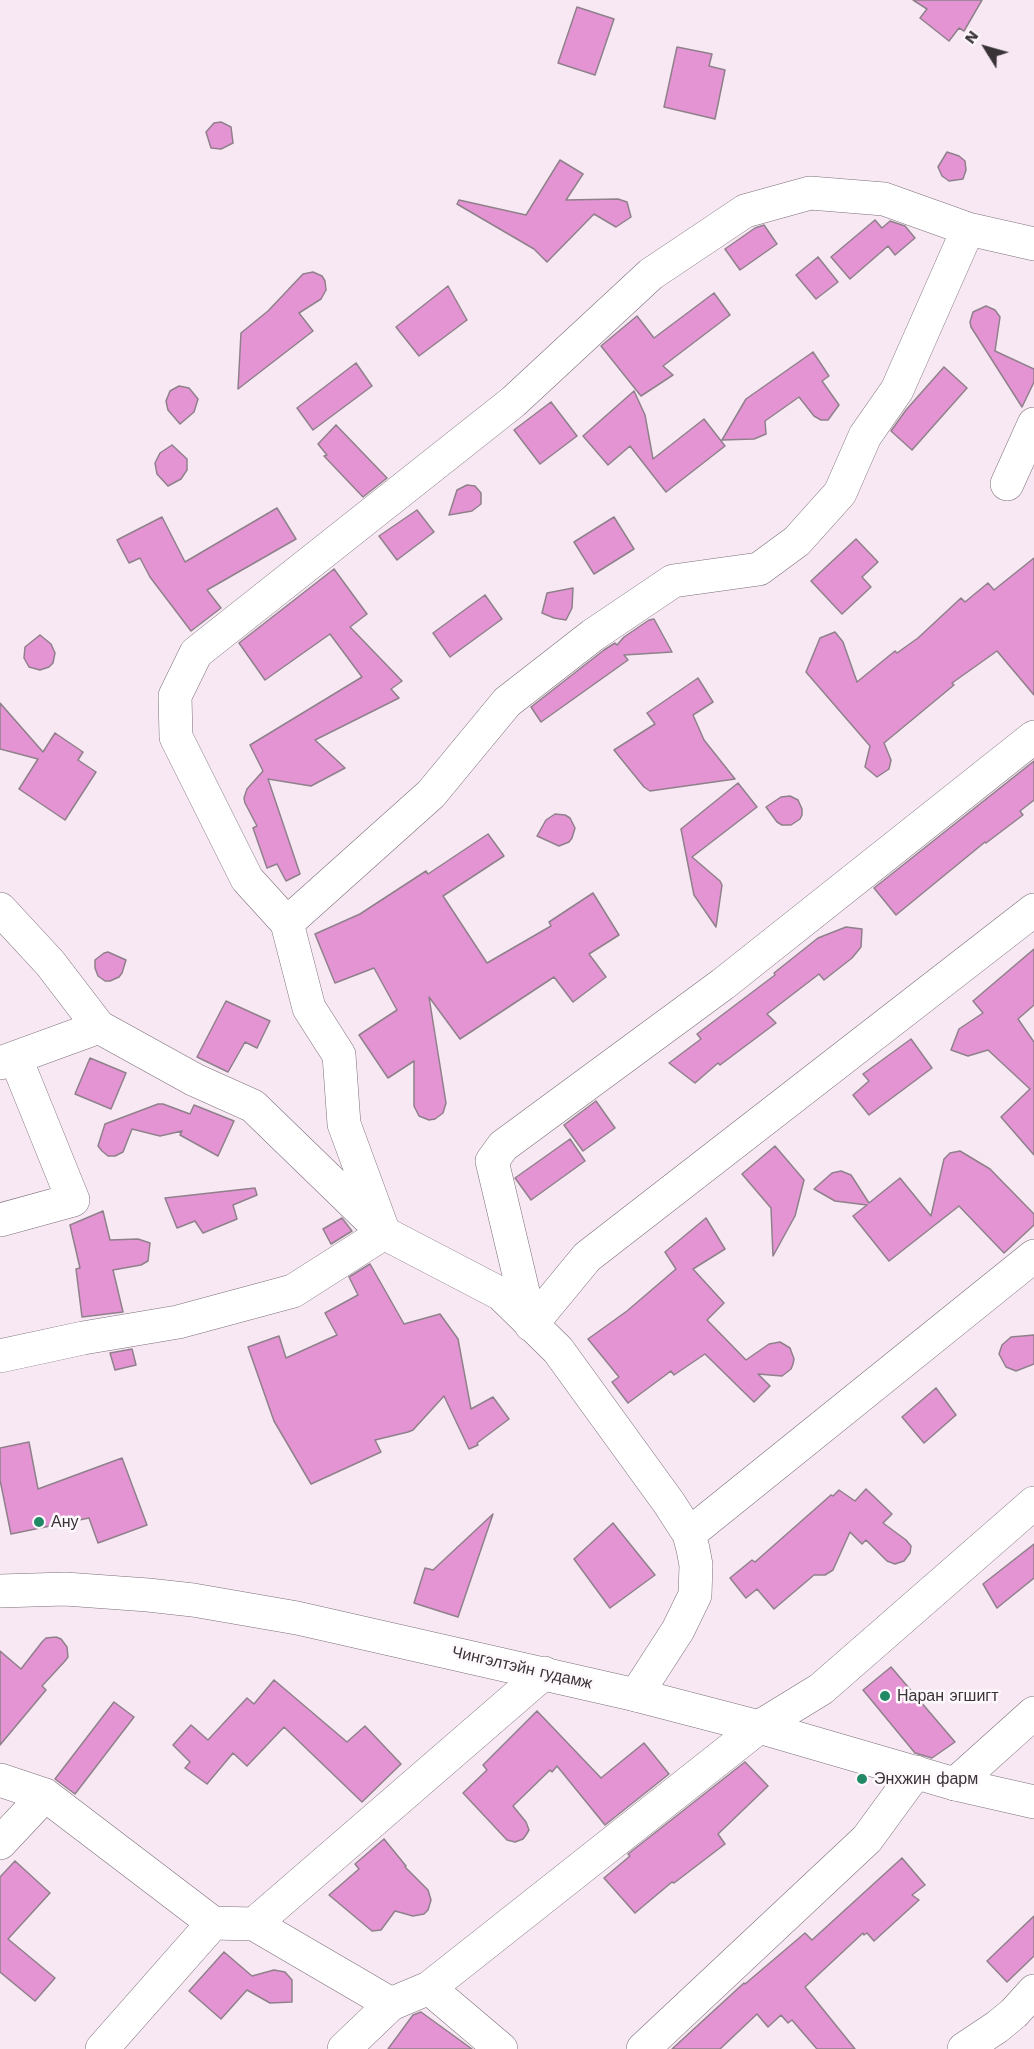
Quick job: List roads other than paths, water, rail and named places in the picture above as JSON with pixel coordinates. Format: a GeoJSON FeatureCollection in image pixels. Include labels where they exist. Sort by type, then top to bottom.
{"type":"FeatureCollection","features":[{"type":"Feature","properties":{"kind":"street"},"geometry":{"type":"LineString","coordinates":[[384,1233],[344,1124],[339,1055],[309,1008],[287,923],[247,879],[176,737],[175,696],[196,653],[513,402],[651,274],[745,211],[810,193],[884,199],[968,229],[1034,244]]}},
{"type":"Feature","properties":{"kind":"street"},"geometry":{"type":"LineString","coordinates":[[287,923],[431,794],[507,702],[593,635],[673,581],[759,569],[797,542],[840,493],[865,436],[897,390],[968,229]]}},
{"type":"Feature","properties":{"kind":"street"},"geometry":{"type":"LineString","coordinates":[[1007,484],[1034,424]]}},
{"type":"Feature","properties":{"kind":"street"},"geometry":{"type":"LineString","coordinates":[[531,1325],[492,1161],[503,1146],[723,984],[1034,737]]}},
{"type":"Feature","properties":{"kind":"street"},"geometry":{"type":"LineString","coordinates":[[0,909],[50,963],[99,1028],[195,1080],[253,1106],[384,1233],[501,1294],[558,1350],[689,1534],[696,1565],[695,1595],[678,1630],[636,1695]]}},
{"type":"Feature","properties":{"kind":"street"},"geometry":{"type":"LineString","coordinates":[[531,1325],[587,1257],[1034,910]]}},
{"type":"Feature","properties":{"kind":"street"},"geometry":{"type":"LineString","coordinates":[[0,1220],[73,1200],[8,1061],[99,1028]]}},
{"type":"Feature","properties":{"kind":"street"},"geometry":{"type":"LineString","coordinates":[[0,1356],[178,1322],[293,1291],[384,1233]]}},
{"type":"Feature","properties":{"kind":"street"},"geometry":{"type":"LineString","coordinates":[[689,1534],[1034,1256]]}},
{"type":"Feature","properties":{"kind":"street"},"geometry":{"type":"LineString","coordinates":[[344,2049],[392,2004],[429,1988],[759,1727],[821,1689],[1034,1503]]}},
{"type":"Feature","properties":{"kind":"street","name":"Чингэлтэйн гудамж"},"geometry":{"type":"LineString","coordinates":[[0,1591],[65,1589],[194,1600],[297,1618],[636,1695],[759,1727],[955,1784],[1034,1802]]}},
{"type":"Feature","properties":{"kind":"street"},"geometry":{"type":"LineString","coordinates":[[254,1924],[544,1673]]}},
{"type":"Feature","properties":{"kind":"street"},"geometry":{"type":"LineString","coordinates":[[955,1784],[1034,1713]]}},
{"type":"Feature","properties":{"kind":"street"},"geometry":{"type":"LineString","coordinates":[[643,2049],[867,1839],[916,1772]]}},
{"type":"Feature","properties":{"kind":"street"},"geometry":{"type":"LineString","coordinates":[[0,1780],[45,1795],[213,1923],[254,1924],[392,2004]]}},
{"type":"Feature","properties":{"kind":"street"},"geometry":{"type":"LineString","coordinates":[[0,1843],[45,1795]]}},
{"type":"Feature","properties":{"kind":"street"},"geometry":{"type":"LineString","coordinates":[[102,2049],[213,1923]]}},
{"type":"Feature","properties":{"kind":"street"},"geometry":{"type":"LineString","coordinates":[[429,1988],[501,2049]]}},
{"type":"Feature","properties":{"kind":"street"},"geometry":{"type":"LineString","coordinates":[[964,2049],[997,2027],[1034,1991]]}},
{"type":"Feature","properties":{"kind":"place","name":"Ану"},"geometry":{"type":"Point","coordinates":[39,1522]}},
{"type":"Feature","properties":{"kind":"place","name":"Наран эгшигт"},"geometry":{"type":"Point","coordinates":[885,1696]}},
{"type":"Feature","properties":{"kind":"place","name":"Энхжин фарм"},"geometry":{"type":"Point","coordinates":[862,1779]}}]}
